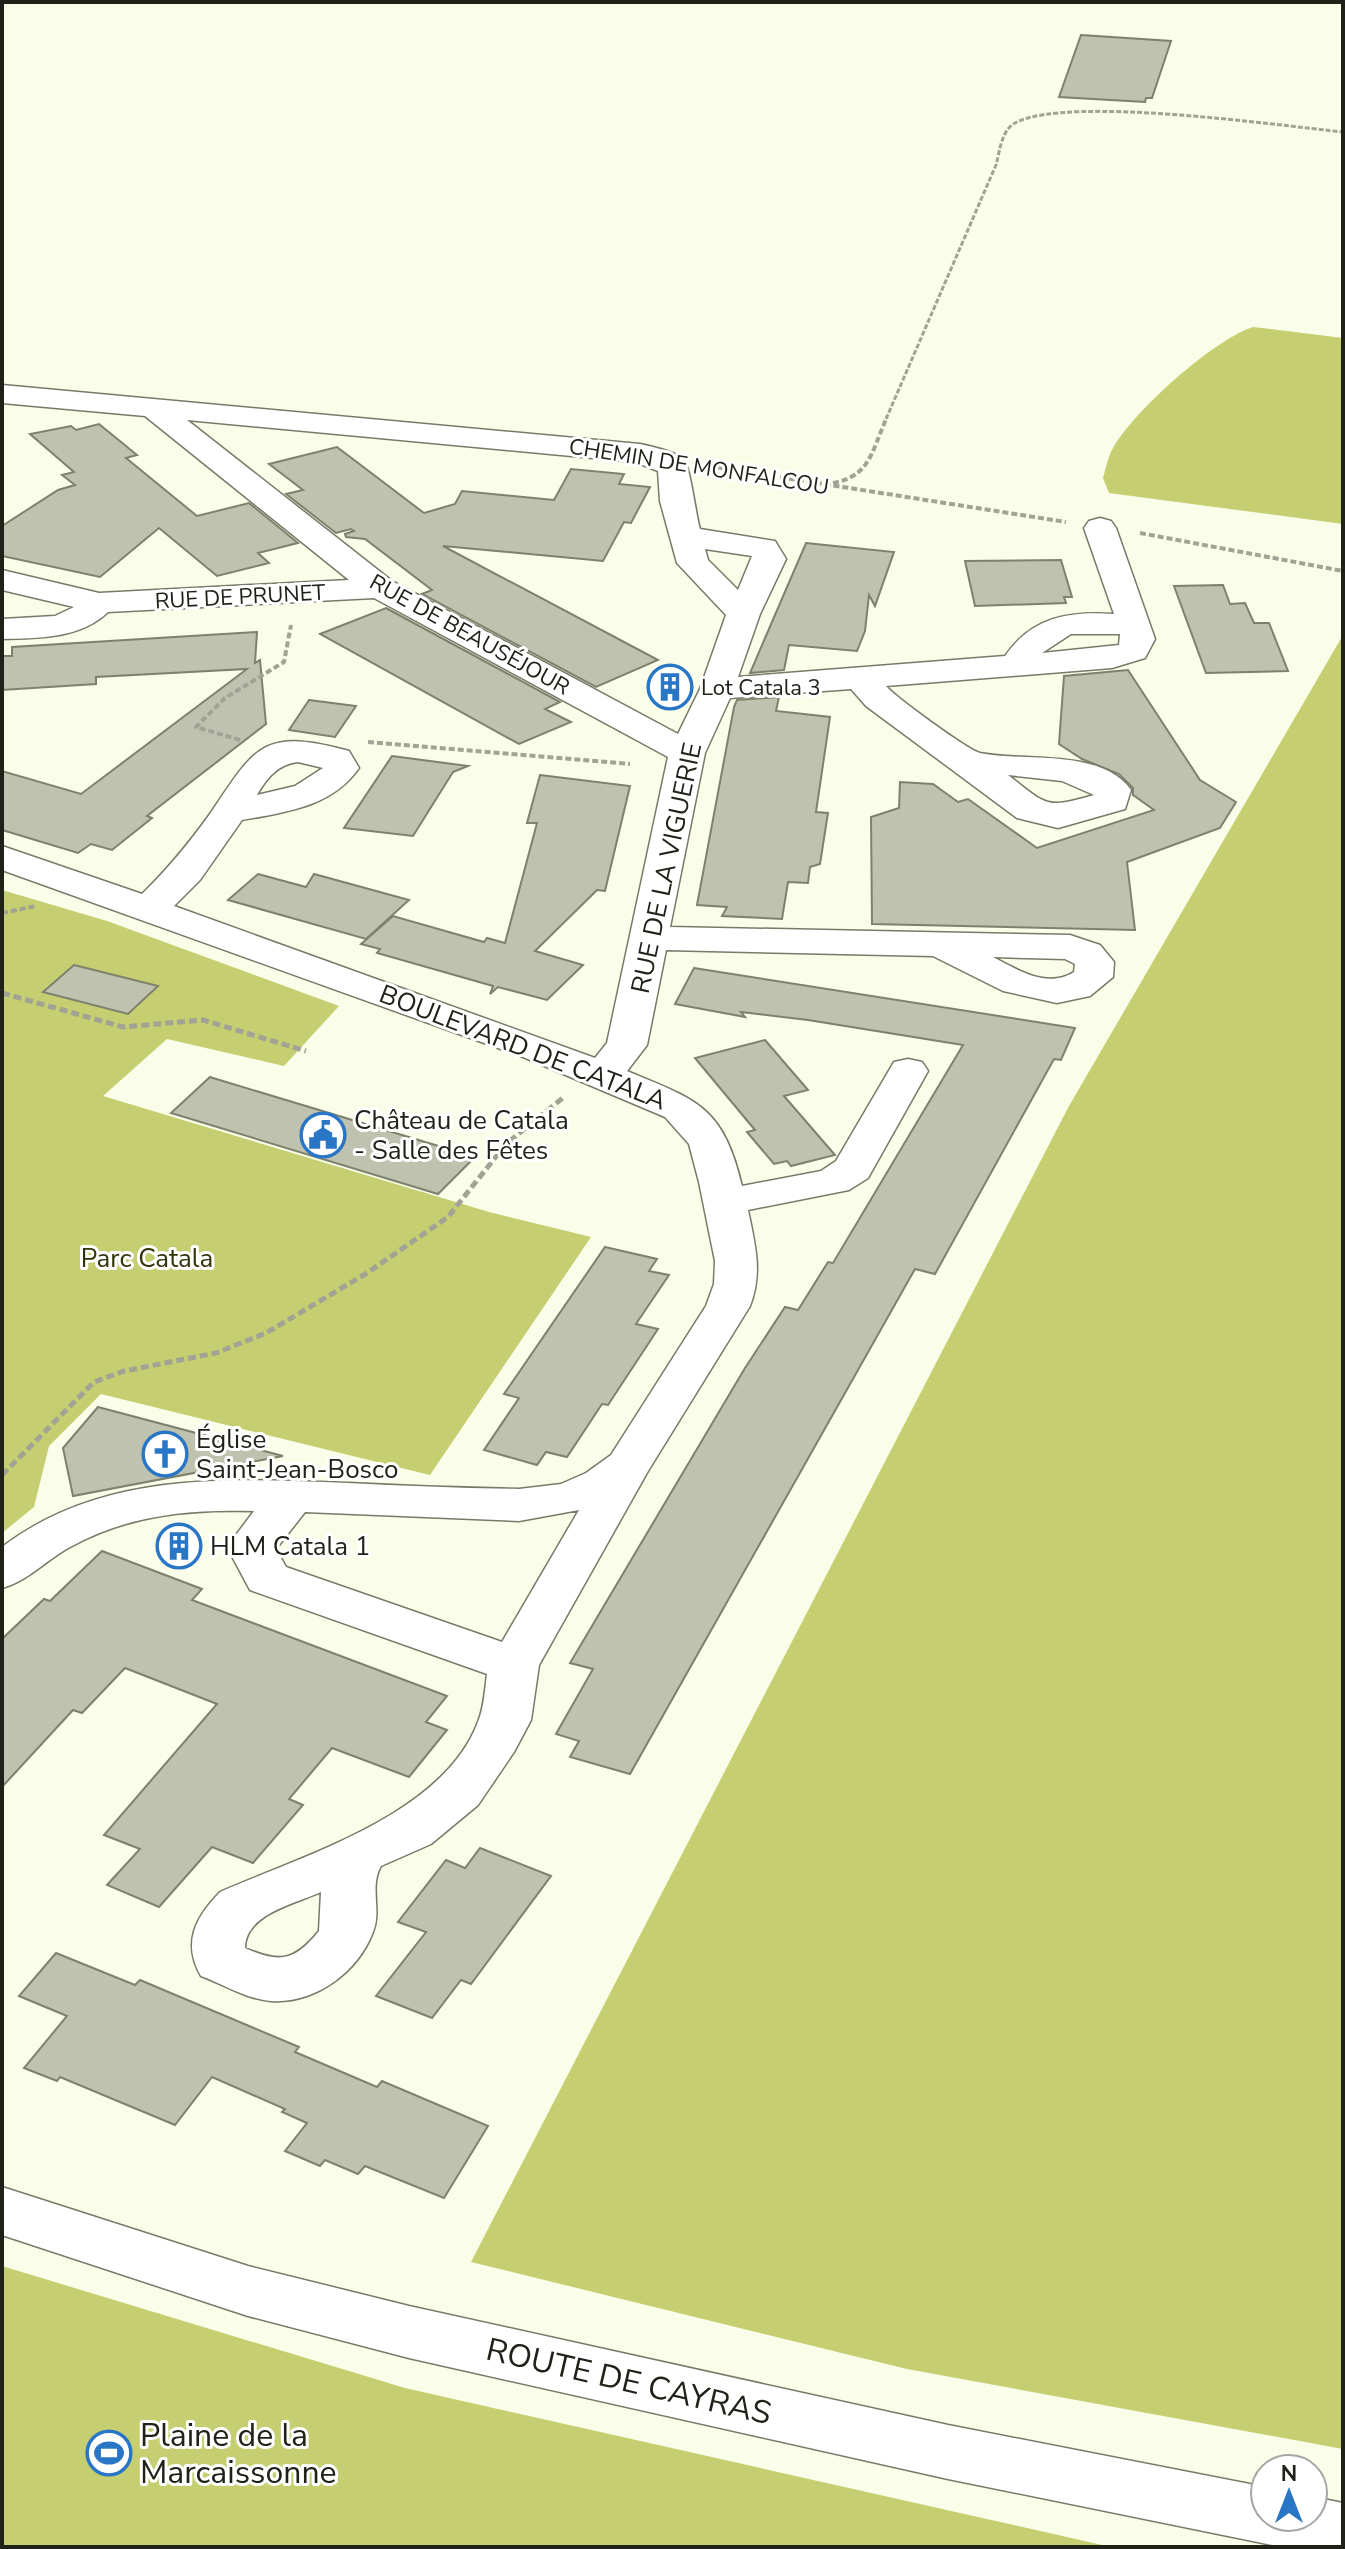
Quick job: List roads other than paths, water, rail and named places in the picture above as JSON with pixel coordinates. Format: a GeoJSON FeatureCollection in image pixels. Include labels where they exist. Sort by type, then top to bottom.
{"type":"FeatureCollection","features":[{"type":"Feature","properties":{"kind":"street","name":"CHEMIN DE MONFALCOU"},"geometry":{"type":"LineString","coordinates":[[2,394],[640,453],[673,466],[684,536]]}},
{"type":"Feature","properties":{"kind":"street","name":"RUE DE BEAUSÉJOUR"},"geometry":{"type":"LineString","coordinates":[[152,407],[193,465],[266,497],[380,588],[685,761]]}},
{"type":"Feature","properties":{"kind":"street"},"geometry":{"type":"LineString","coordinates":[[717,689],[1112,658],[1133,651],[1138,639],[1135,625],[1100,528]]}},
{"type":"Feature","properties":{"kind":"street"},"geometry":{"type":"LineString","coordinates":[[684,536],[693,563],[743,614]]}},
{"type":"Feature","properties":{"kind":"street","name":"RUE DE LA VIGUERIE"},"geometry":{"type":"LineString","coordinates":[[603,1074],[627,1045],[685,761],[717,689],[743,614],[770,559],[764,548],[684,536]]}},
{"type":"Feature","properties":{"kind":"street","name":"RUE DE PRUNET"},"geometry":{"type":"LineString","coordinates":[[2,580],[99,603],[380,588]]}},
{"type":"Feature","properties":{"kind":"street","name":"RUE DE PRUNET"},"geometry":{"type":"LineString","coordinates":[[2,629],[71,623],[87,616],[99,603]]}},
{"type":"Feature","properties":{"kind":"street"},"geometry":{"type":"LineString","coordinates":[[862,680],[878,699],[969,763]]}},
{"type":"Feature","properties":{"kind":"street"},"geometry":{"type":"LineString","coordinates":[[149,909],[187,872],[230,811],[254,768],[266,758],[303,750],[336,759],[341,768],[337,778],[322,789],[230,811]]}},
{"type":"Feature","properties":{"kind":"street","name":"BOULEVARD DE CATALA"},"geometry":{"type":"LineString","coordinates":[[2,857],[659,1097],[697,1123],[709,1142],[737,1261],[736,1284],[728,1306],[628,1466],[604,1486],[553,1503],[519,1505],[178,1496],[103,1513],[62,1527],[37,1541],[2,1572]]}},
{"type":"Feature","properties":{"kind":"street"},"geometry":{"type":"LineString","coordinates":[[651,938],[942,945]]}},
{"type":"Feature","properties":{"kind":"street"},"geometry":{"type":"LineString","coordinates":[[724,1202],[834,1181],[853,1169],[908,1071]]}},
{"type":"Feature","properties":{"kind":"street"},"geometry":{"type":"LineString","coordinates":[[360,1856],[412,1830],[459,1792],[496,1739],[505,1720],[514,1665],[628,1466]]}},
{"type":"Feature","properties":{"kind":"street"},"geometry":{"type":"LineString","coordinates":[[292,1497],[251,1547],[267,1578],[514,1665]]}},
{"type":"Feature","properties":{"kind":"street","name":"ROUTE DE CAYRAS"},"geometry":{"type":"LineString","coordinates":[[2,2211],[248,2291],[409,2332],[948,2452],[1249,2512]]}},
{"type":"Feature","properties":{"kind":"place","name":"Lot Catala 3"},"geometry":{"type":"Point","coordinates":[670,687]}},
{"type":"Feature","properties":{"kind":"place","name":"Château de Catala - Salle des Fêtes"},"geometry":{"type":"Point","coordinates":[323,1135]}},
{"type":"Feature","properties":{"kind":"place","name":"Église Saint-Jean-Bosco"},"geometry":{"type":"Point","coordinates":[165,1454]}},
{"type":"Feature","properties":{"kind":"place","name":"HLM Catala 1"},"geometry":{"type":"Point","coordinates":[179,1546]}},
{"type":"Feature","properties":{"kind":"place","name":"Plaine de la Marcaissonne"},"geometry":{"type":"Point","coordinates":[109,2453]}},
{"type":"Feature","properties":{"kind":"park label","name":"Parc Catala"},"geometry":{"type":"Point","coordinates":[147,1258]}}]}
